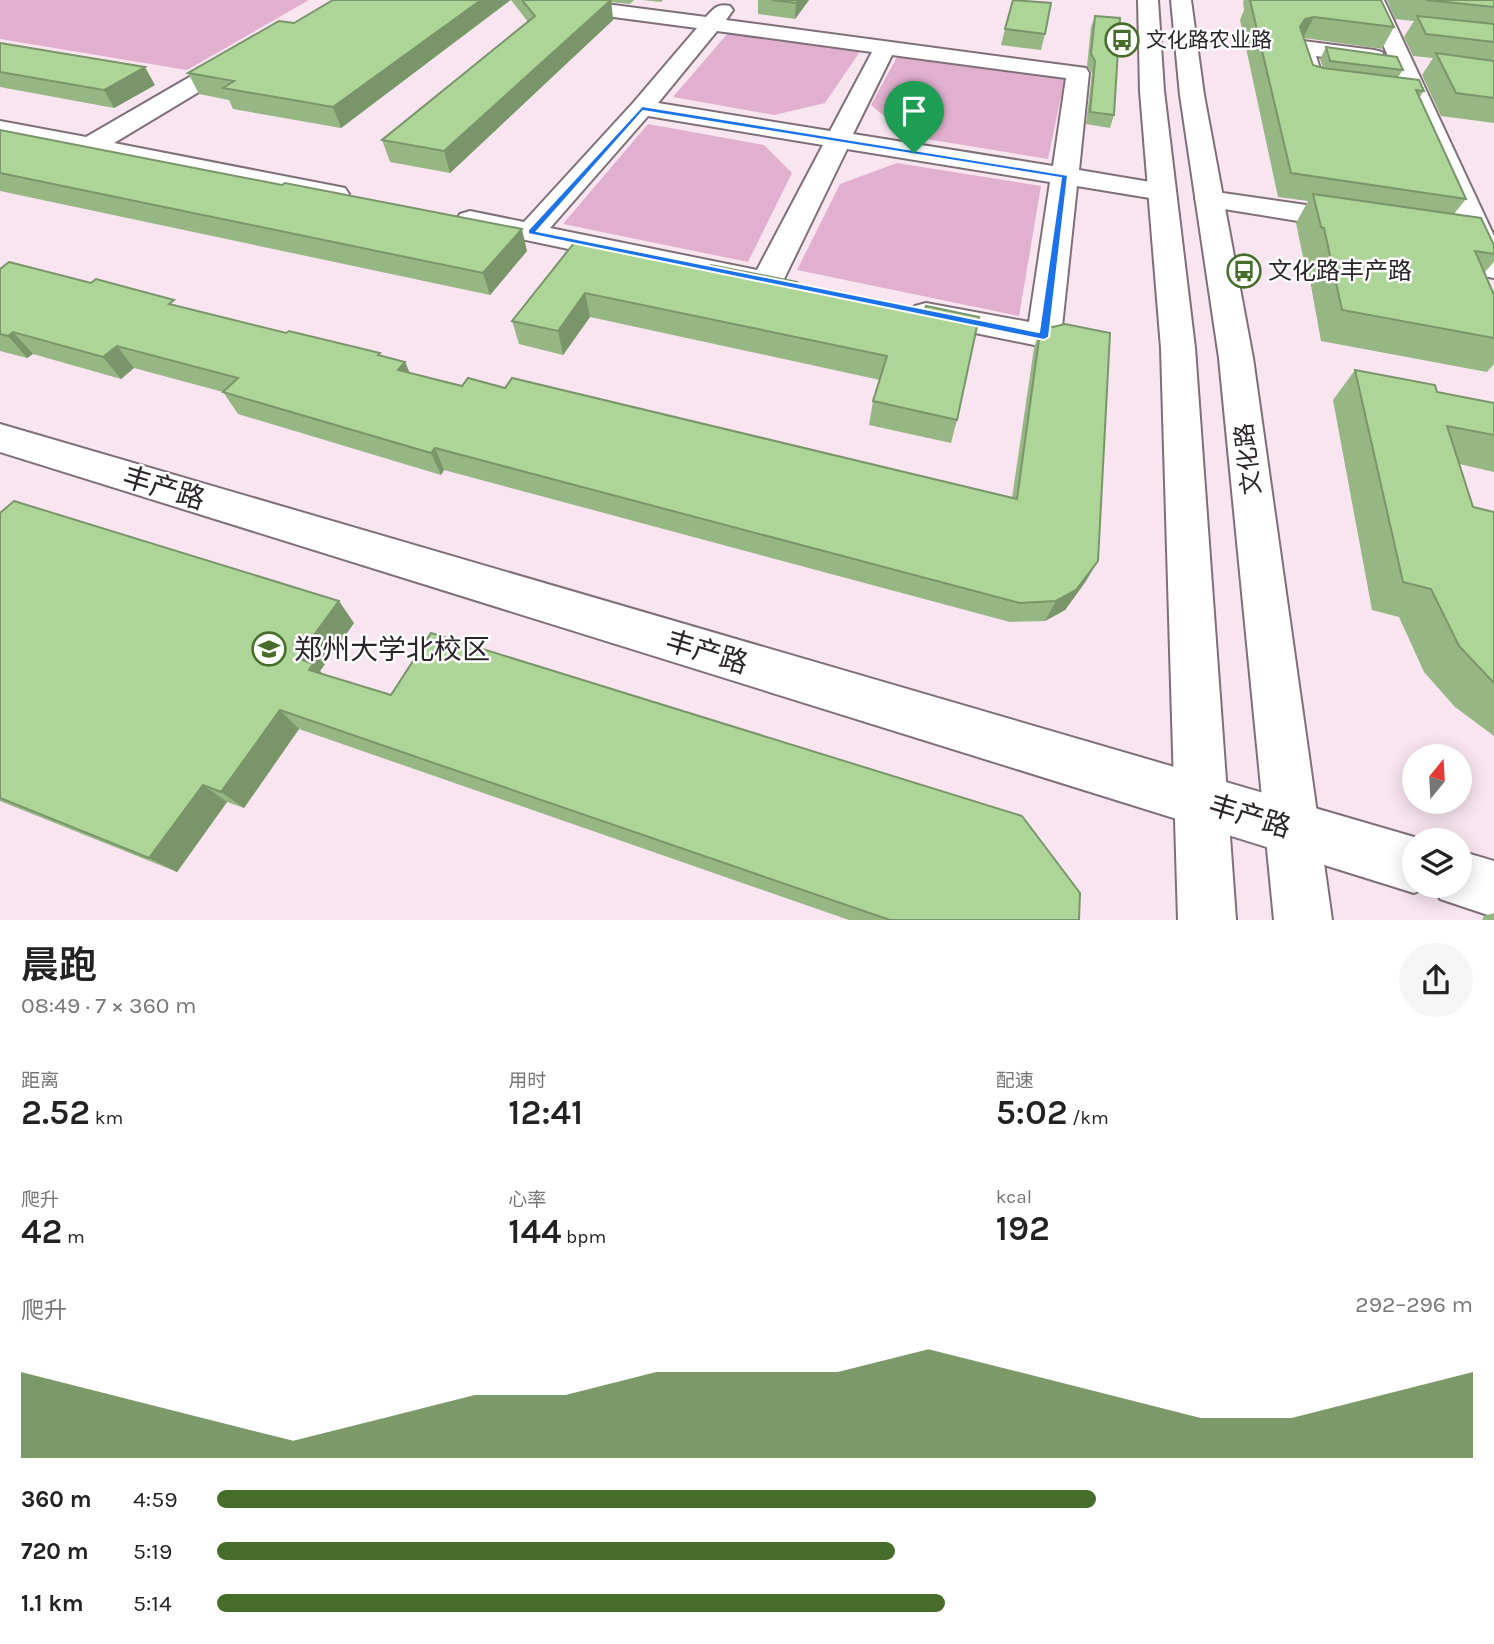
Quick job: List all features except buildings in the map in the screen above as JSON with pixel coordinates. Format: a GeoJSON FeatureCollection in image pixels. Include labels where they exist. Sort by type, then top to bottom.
{"type":"FeatureCollection","features":[{"type":"Feature","properties":{"kind":"main road"},"geometry":{"type":"LineString","coordinates":[[530,0],[1079,73],[1044,337],[899,308]]}},
{"type":"Feature","properties":{"kind":"main road"},"geometry":{"type":"LineString","coordinates":[[531,232],[642,108],[732,0]]}},
{"type":"Feature","properties":{"kind":"main road"},"geometry":{"type":"LineString","coordinates":[[1148,0],[1152,91],[1178,348],[1207,919]]}},
{"type":"Feature","properties":{"kind":"main road","name":"文化路"},"geometry":{"type":"LineString","coordinates":[[1181,0],[1192,95],[1236,358],[1303,919]]}},
{"type":"Feature","properties":{"kind":"main road"},"geometry":{"type":"LineString","coordinates":[[1374,0],[1418,94],[1467,237],[1494,269]]}},
{"type":"Feature","properties":{"kind":"main road"},"geometry":{"type":"LineString","coordinates":[[1386,26],[1413,29]]}},
{"type":"Feature","properties":{"kind":"main road"},"geometry":{"type":"LineString","coordinates":[[437,214],[780,284],[838,141],[885,47]]}},
{"type":"Feature","properties":{"kind":"main road"},"geometry":{"type":"LineString","coordinates":[[1352,86],[1312,80],[1303,48],[1430,67]]}},
{"type":"Feature","properties":{"kind":"main road"},"geometry":{"type":"LineString","coordinates":[[90,146],[255,49]]}},
{"type":"Feature","properties":{"kind":"main road"},"geometry":{"type":"LineString","coordinates":[[1392,91],[1418,94]]}},
{"type":"Feature","properties":{"kind":"main road"},"geometry":{"type":"LineString","coordinates":[[642,108],[1162,192]]}},
{"type":"Feature","properties":{"kind":"main road"},"geometry":{"type":"LineString","coordinates":[[0,128],[357,198]]}},
{"type":"Feature","properties":{"kind":"main road"},"geometry":{"type":"LineString","coordinates":[[1209,199],[1385,225]]}},
{"type":"Feature","properties":{"kind":"main road","name":"丰产路"},"geometry":{"type":"LineString","coordinates":[[0,438],[1402,861]]}},
{"type":"Feature","properties":{"kind":"main road"},"geometry":{"type":"LineString","coordinates":[[1472,883],[1494,889]]}},
{"type":"Feature","properties":{"kind":"shaded area"},"geometry":{"type":"Polygon","coordinates":[[[0,0],[309,0],[187,70],[0,39],[0,0]]]}},
{"type":"Feature","properties":{"kind":"shaded area"},"geometry":{"type":"Polygon","coordinates":[[[728,33],[861,50],[825,103],[774,115],[673,97],[728,33]]]}},
{"type":"Feature","properties":{"kind":"shaded area"},"geometry":{"type":"Polygon","coordinates":[[[898,55],[1065,77],[1048,159],[908,136],[871,105],[898,55]]]}},
{"type":"Feature","properties":{"kind":"shaded area"},"geometry":{"type":"Polygon","coordinates":[[[648,124],[764,145],[792,173],[748,262],[563,224],[648,124]]]}},
{"type":"Feature","properties":{"kind":"shaded area"},"geometry":{"type":"Polygon","coordinates":[[[897,163],[1041,186],[1019,316],[797,270],[840,184],[897,163]]]}},
{"type":"Feature","properties":{"kind":"place","name":"文化路农业路"},"geometry":{"type":"Point","coordinates":[1122,40]}},
{"type":"Feature","properties":{"kind":"place","name":"文化路丰产路"},"geometry":{"type":"Point","coordinates":[1244,271]}},
{"type":"Feature","properties":{"kind":"place","name":"郑州大学北校区"},"geometry":{"type":"Point","coordinates":[269,649]}},
{"type":"Feature","properties":{"kind":"route"},"geometry":{"type":"LineString","coordinates":[[642,108],[914,153],[1065,177],[1044,337],[531,232],[642,108]]}}]}
